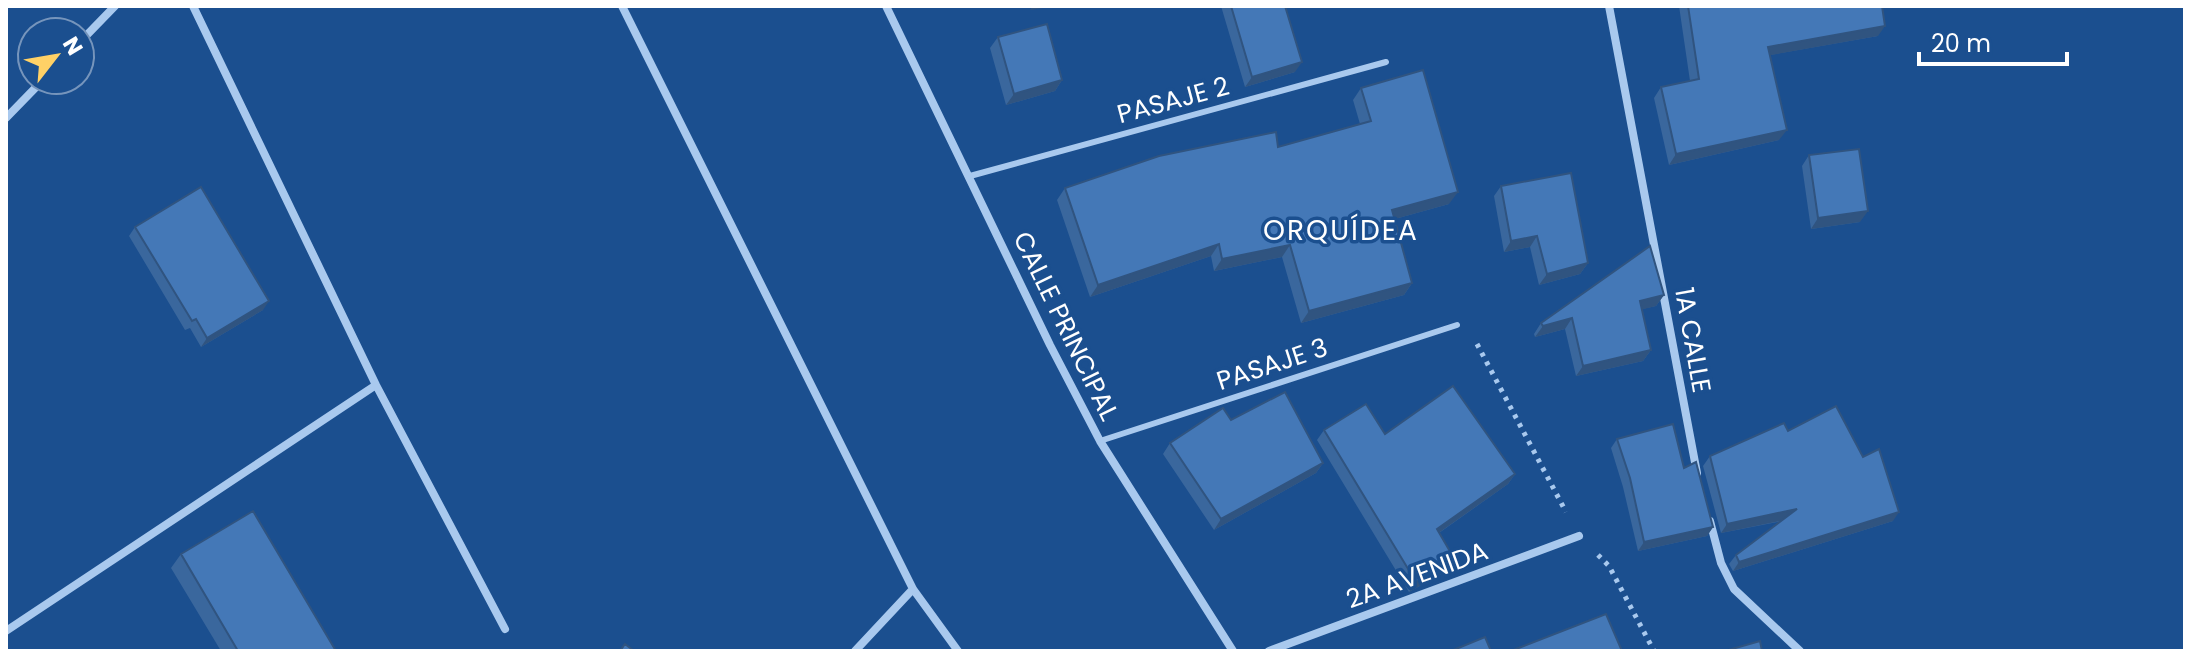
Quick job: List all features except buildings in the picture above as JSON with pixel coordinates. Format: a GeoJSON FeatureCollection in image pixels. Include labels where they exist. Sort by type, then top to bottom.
{"type":"FeatureCollection","features":[{"type":"Feature","properties":{"kind":"street"},"geometry":{"type":"LineString","coordinates":[[96,26],[115,6]]}},
{"type":"Feature","properties":{"kind":"street"},"geometry":{"type":"LineString","coordinates":[[193,6],[376,385],[505,629]]}},
{"type":"Feature","properties":{"kind":"street"},"geometry":{"type":"LineString","coordinates":[[622,6],[913,589],[958,651]]}},
{"type":"Feature","properties":{"kind":"street","name":"CALLE PRINCIPAL"},"geometry":{"type":"LineString","coordinates":[[886,6],[1050,345],[1100,441],[1233,651]]}},
{"type":"Feature","properties":{"kind":"street","name":"1A CALLE"},"geometry":{"type":"LineString","coordinates":[[1609,6],[1691,446],[1702,490]]}},
{"type":"Feature","properties":{"kind":"street"},"geometry":{"type":"LineString","coordinates":[[6,118],[27,96]]}},
{"type":"Feature","properties":{"kind":"street"},"geometry":{"type":"LineString","coordinates":[[6,631],[376,385]]}},
{"type":"Feature","properties":{"kind":"street"},"geometry":{"type":"LineString","coordinates":[[1706,505],[1721,563],[1734,589],[1800,651]]}},
{"type":"Feature","properties":{"kind":"street","name":"2A AVENIDA"},"geometry":{"type":"LineString","coordinates":[[1269,651],[1579,536]]}},
{"type":"Feature","properties":{"kind":"street"},"geometry":{"type":"LineString","coordinates":[[855,651],[913,589]]}},
{"type":"Feature","properties":{"kind":"lane","name":"PASAJE 2"},"geometry":{"type":"LineString","coordinates":[[970,176],[1386,62]]}},
{"type":"Feature","properties":{"kind":"lane","name":"PASAJE 3"},"geometry":{"type":"LineString","coordinates":[[1100,441],[1457,325]]}},
{"type":"Feature","properties":{"kind":"path"},"geometry":{"type":"LineString","coordinates":[[1457,325],[1473,335],[1579,536],[1609,566],[1654,651]]}},
{"type":"Feature","properties":{"kind":"district","name":"ORQUÍDEA"},"geometry":{"type":"Point","coordinates":[1341,230]}}]}
